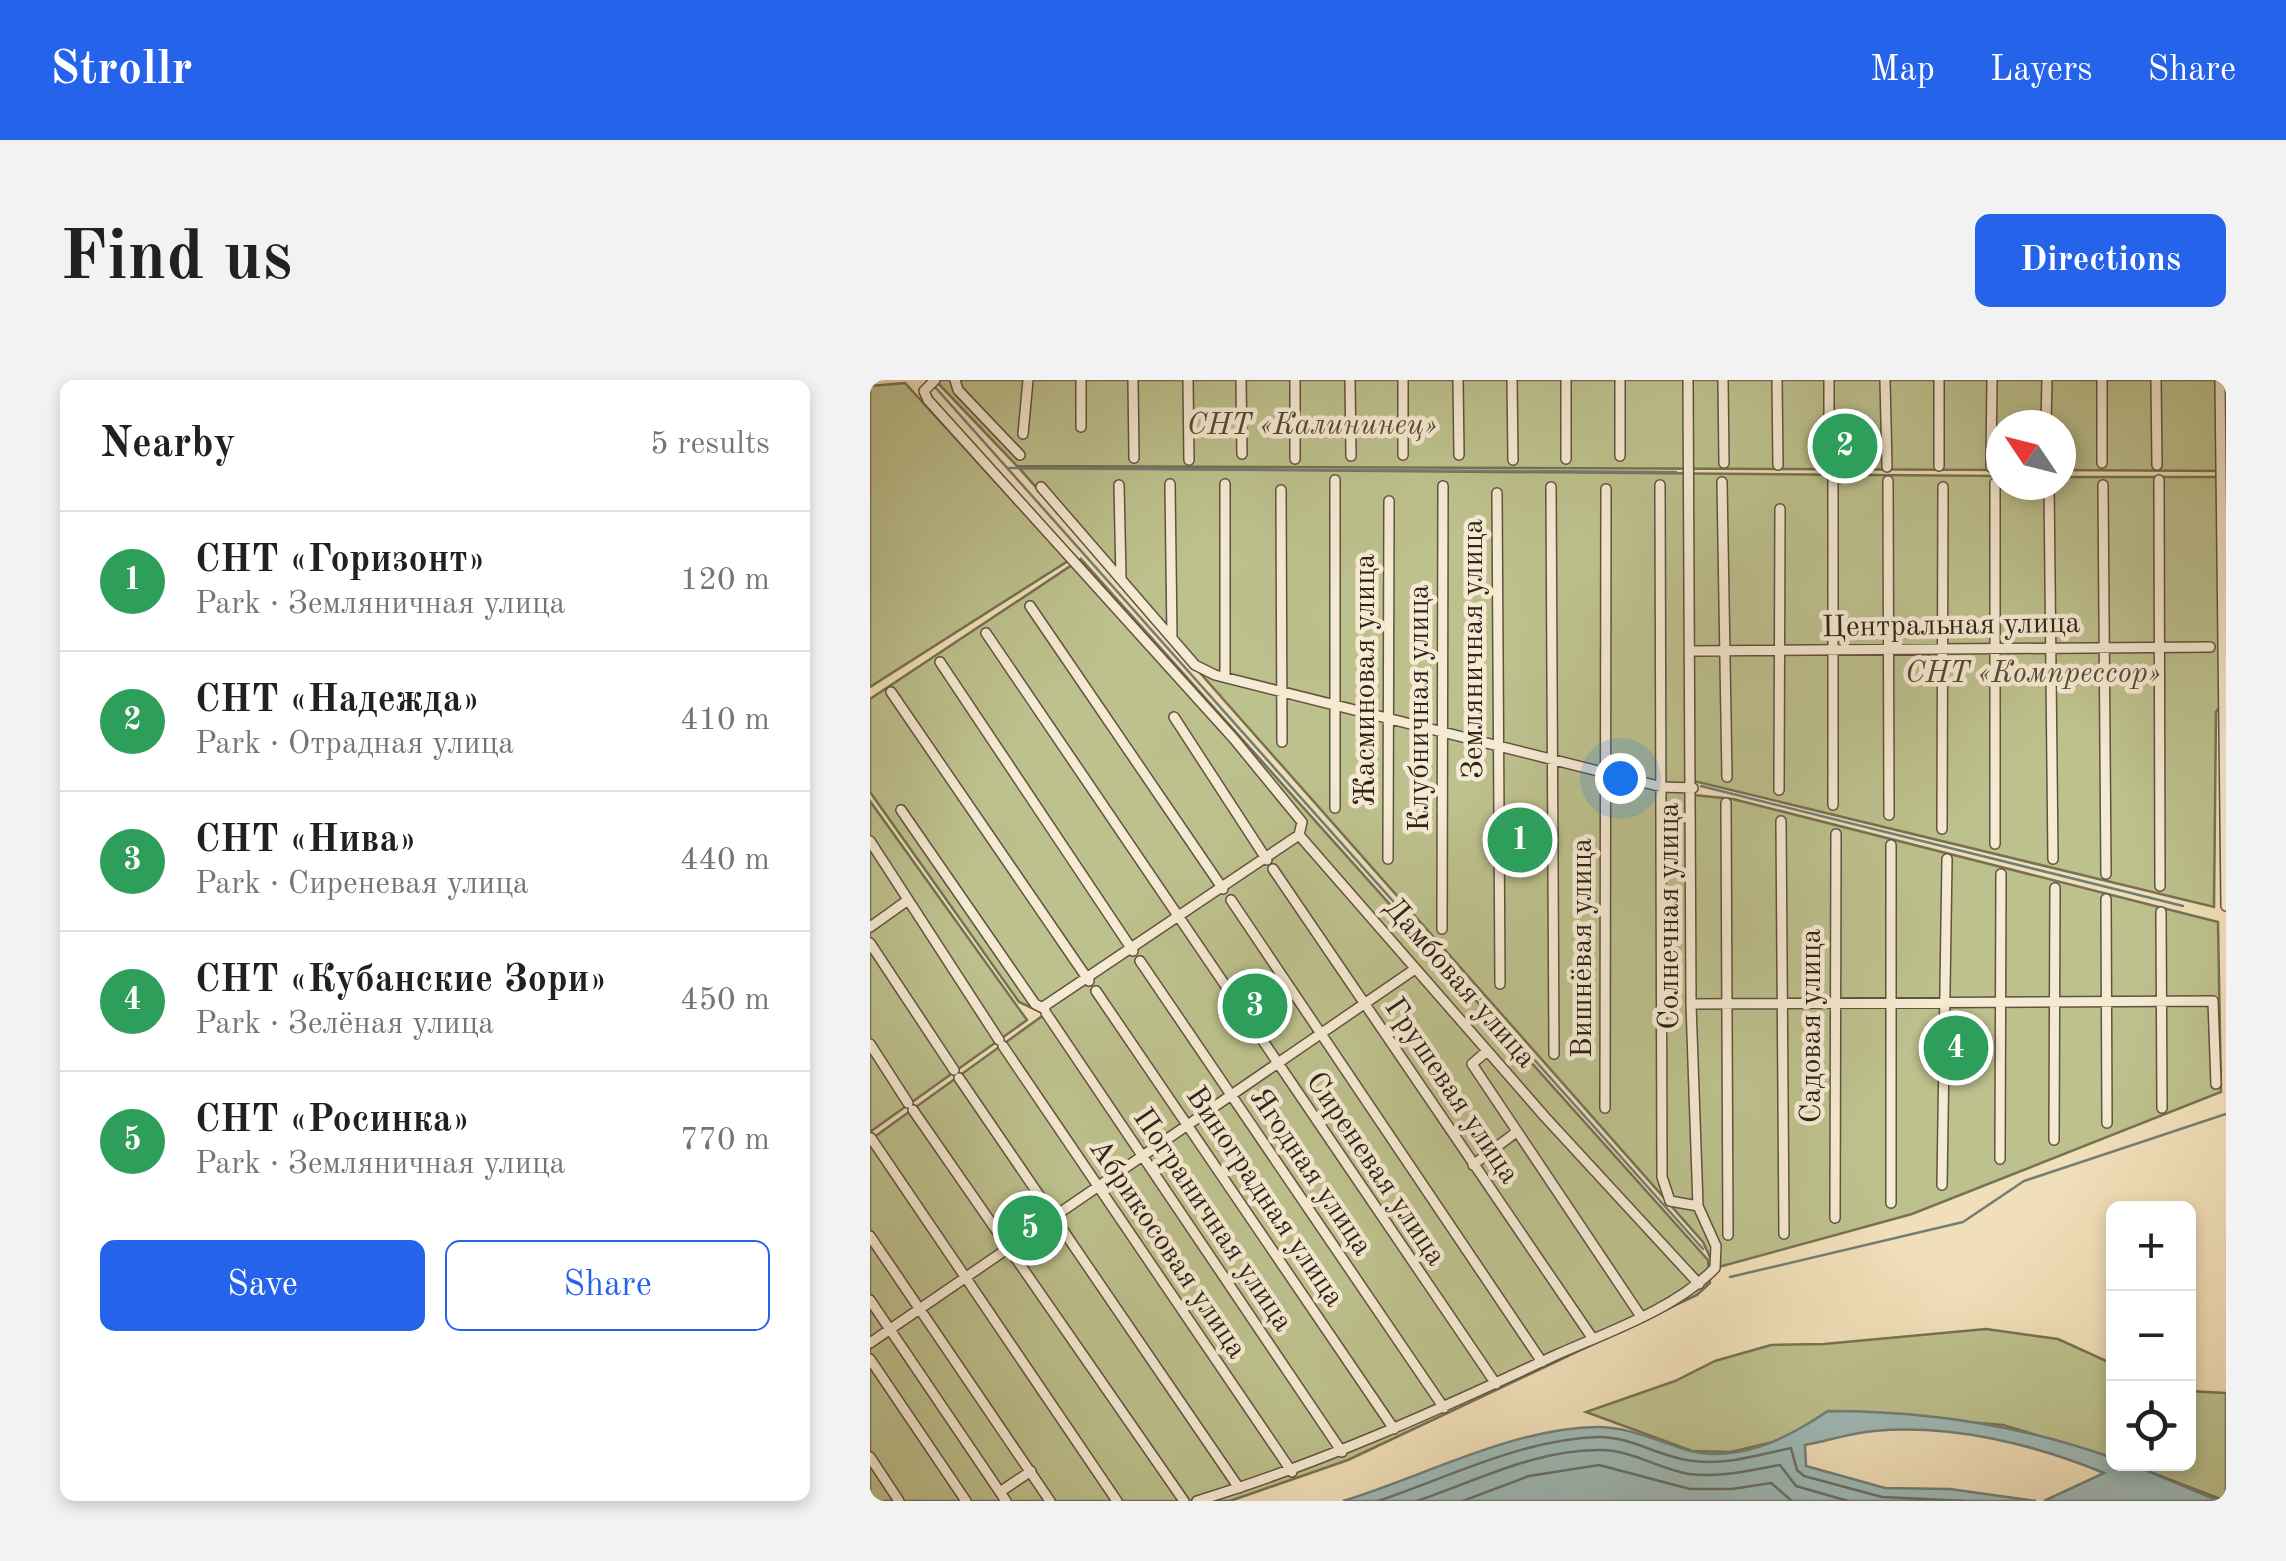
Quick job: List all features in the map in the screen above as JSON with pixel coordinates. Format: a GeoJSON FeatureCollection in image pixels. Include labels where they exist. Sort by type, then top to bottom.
{"type":"FeatureCollection","features":[{"type":"Feature","properties":{"kind":"street","name":"Дамбовая улица"},"geometry":{"type":"LineString","coordinates":[[935,380],[924,391],[928,400],[1234,739],[1300,818],[1299,835],[1487,1051],[1699,1284]]}},
{"type":"Feature","properties":{"kind":"street"},"geometry":{"type":"LineString","coordinates":[[956,380],[958,390],[1020,454]]}},
{"type":"Feature","properties":{"kind":"street"},"geometry":{"type":"LineString","coordinates":[[1023,434],[1028,380]]}},
{"type":"Feature","properties":{"kind":"street"},"geometry":{"type":"LineString","coordinates":[[1080,380],[1081,427]]}},
{"type":"Feature","properties":{"kind":"street"},"geometry":{"type":"LineString","coordinates":[[1133,380],[1134,458]]}},
{"type":"Feature","properties":{"kind":"street"},"geometry":{"type":"LineString","coordinates":[[1188,380],[1189,460]]}},
{"type":"Feature","properties":{"kind":"street"},"geometry":{"type":"LineString","coordinates":[[1242,380],[1242,454]]}},
{"type":"Feature","properties":{"kind":"street"},"geometry":{"type":"LineString","coordinates":[[1295,380],[1295,460]]}},
{"type":"Feature","properties":{"kind":"street"},"geometry":{"type":"LineString","coordinates":[[1350,380],[1352,456]]}},
{"type":"Feature","properties":{"kind":"street"},"geometry":{"type":"LineString","coordinates":[[1402,380],[1403,455]]}},
{"type":"Feature","properties":{"kind":"street"},"geometry":{"type":"LineString","coordinates":[[1458,380],[1460,454]]}},
{"type":"Feature","properties":{"kind":"street"},"geometry":{"type":"LineString","coordinates":[[1512,380],[1513,460]]}},
{"type":"Feature","properties":{"kind":"street"},"geometry":{"type":"LineString","coordinates":[[1566,380],[1566,459]]}},
{"type":"Feature","properties":{"kind":"street"},"geometry":{"type":"LineString","coordinates":[[1620,380],[1620,456]]}},
{"type":"Feature","properties":{"kind":"street","name":"Солнечная улица"},"geometry":{"type":"LineString","coordinates":[[1688,380],[1693,651],[1692,1004],[1698,1206],[1716,1246],[1715,1268],[1699,1284]]}},
{"type":"Feature","properties":{"kind":"street"},"geometry":{"type":"LineString","coordinates":[[1723,380],[1724,463]]}},
{"type":"Feature","properties":{"kind":"street"},"geometry":{"type":"LineString","coordinates":[[1777,380],[1778,465]]}},
{"type":"Feature","properties":{"kind":"street"},"geometry":{"type":"LineString","coordinates":[[1829,380],[1829,464]]}},
{"type":"Feature","properties":{"kind":"street"},"geometry":{"type":"LineString","coordinates":[[1886,380],[1887,467]]}},
{"type":"Feature","properties":{"kind":"street"},"geometry":{"type":"LineString","coordinates":[[1938,380],[1939,466]]}},
{"type":"Feature","properties":{"kind":"street"},"geometry":{"type":"LineString","coordinates":[[1992,380],[1992,410]]}},
{"type":"Feature","properties":{"kind":"street"},"geometry":{"type":"LineString","coordinates":[[2046,380],[2046,410]]}},
{"type":"Feature","properties":{"kind":"street"},"geometry":{"type":"LineString","coordinates":[[2102,380],[2102,463]]}},
{"type":"Feature","properties":{"kind":"street"},"geometry":{"type":"LineString","coordinates":[[2156,380],[2157,466]]}},
{"type":"Feature","properties":{"kind":"street"},"geometry":{"type":"LineString","coordinates":[[2222,384],[2226,906]]}},
{"type":"Feature","properties":{"kind":"street"},"geometry":{"type":"LineString","coordinates":[[1335,480],[1335,808]]}},
{"type":"Feature","properties":{"kind":"street"},"geometry":{"type":"LineString","coordinates":[[1833,480],[1833,806]]}},
{"type":"Feature","properties":{"kind":"street"},"geometry":{"type":"LineString","coordinates":[[2160,480],[2160,886]]}},
{"type":"Feature","properties":{"kind":"street"},"geometry":{"type":"LineString","coordinates":[[1888,481],[1889,815]]}},
{"type":"Feature","properties":{"kind":"street"},"geometry":{"type":"LineString","coordinates":[[1722,482],[1727,777]]}},
{"type":"Feature","properties":{"kind":"street"},"geometry":{"type":"LineString","coordinates":[[1170,484],[1172,638]]}},
{"type":"Feature","properties":{"kind":"street"},"geometry":{"type":"LineString","coordinates":[[1225,677],[1226,484]]}},
{"type":"Feature","properties":{"kind":"street"},"geometry":{"type":"LineString","coordinates":[[1660,485],[1662,1177],[1670,1201],[1698,1206]]}},
{"type":"Feature","properties":{"kind":"street"},"geometry":{"type":"LineString","coordinates":[[2103,485],[2106,874]]}},
{"type":"Feature","properties":{"kind":"street"},"geometry":{"type":"LineString","coordinates":[[1119,486],[1121,579]]}},
{"type":"Feature","properties":{"kind":"street","name":"Клубничная улица"},"geometry":{"type":"LineString","coordinates":[[1442,486],[1442,929]]}},
{"type":"Feature","properties":{"kind":"street"},"geometry":{"type":"LineString","coordinates":[[1041,487],[1195,664],[1225,677],[1662,788],[1693,788]]}},
{"type":"Feature","properties":{"kind":"street"},"geometry":{"type":"LineString","coordinates":[[1551,487],[1554,1054]]}},
{"type":"Feature","properties":{"kind":"street"},"geometry":{"type":"LineString","coordinates":[[1942,829],[1943,487]]}},
{"type":"Feature","properties":{"kind":"street","name":"Вишнёвая улица"},"geometry":{"type":"LineString","coordinates":[[1605,1108],[1606,489]]}},
{"type":"Feature","properties":{"kind":"street"},"geometry":{"type":"LineString","coordinates":[[1282,490],[1282,742]]}},
{"type":"Feature","properties":{"kind":"street","name":"Земляничная улица"},"geometry":{"type":"LineString","coordinates":[[1496,493],[1500,984]]}},
{"type":"Feature","properties":{"kind":"street"},"geometry":{"type":"LineString","coordinates":[[1995,500],[1995,844]]}},
{"type":"Feature","properties":{"kind":"street"},"geometry":{"type":"LineString","coordinates":[[2049,500],[2053,859]]}},
{"type":"Feature","properties":{"kind":"street","name":"Жасминовая улица"},"geometry":{"type":"LineString","coordinates":[[1388,859],[1389,502]]}},
{"type":"Feature","properties":{"kind":"street"},"geometry":{"type":"LineString","coordinates":[[1779,790],[1780,509]]}},
{"type":"Feature","properties":{"kind":"street"},"geometry":{"type":"LineString","coordinates":[[1030,606],[1221,886]]}},
{"type":"Feature","properties":{"kind":"street"},"geometry":{"type":"LineString","coordinates":[[986,633],[1174,915]]}},
{"type":"Feature","properties":{"kind":"street","name":"Центральная улица"},"geometry":{"type":"LineString","coordinates":[[1693,651],[2210,647]]}},
{"type":"Feature","properties":{"kind":"street"},"geometry":{"type":"LineString","coordinates":[[940,662],[1131,947]]}},
{"type":"Feature","properties":{"kind":"street"},"geometry":{"type":"LineString","coordinates":[[891,692],[1086,977]]}},
{"type":"Feature","properties":{"kind":"street","name":"Грушевая улица"},"geometry":{"type":"LineString","coordinates":[[1174,717],[1266,860],[1592,1338]]}},
{"type":"Feature","properties":{"kind":"street"},"geometry":{"type":"LineString","coordinates":[[1726,802],[1728,1236]]}},
{"type":"Feature","properties":{"kind":"street","name":"Пограничная улица"},"geometry":{"type":"LineString","coordinates":[[901,810],[1042,1008],[1342,1452]]}},
{"type":"Feature","properties":{"kind":"street"},"geometry":{"type":"LineString","coordinates":[[1781,821],[1784,1234]]}},
{"type":"Feature","properties":{"kind":"street","name":"Садовая улица"},"geometry":{"type":"LineString","coordinates":[[1835,1218],[1836,834]]}},
{"type":"Feature","properties":{"kind":"street"},"geometry":{"type":"LineString","coordinates":[[1042,1008],[1174,915],[1266,860],[1299,835]]}},
{"type":"Feature","properties":{"kind":"street","name":"Абрикосовая улица"},"geometry":{"type":"LineString","coordinates":[[870,841],[1000,1043],[1292,1472]]}},
{"type":"Feature","properties":{"kind":"street"},"geometry":{"type":"LineString","coordinates":[[1891,845],[1891,1203]]}},
{"type":"Feature","properties":{"kind":"street"},"geometry":{"type":"LineString","coordinates":[[1942,1185],[1947,859]]}},
{"type":"Feature","properties":{"kind":"street"},"geometry":{"type":"LineString","coordinates":[[2000,1158],[2002,874]]}},
{"type":"Feature","properties":{"kind":"street"},"geometry":{"type":"LineString","coordinates":[[2054,888],[2054,1140]]}},
{"type":"Feature","properties":{"kind":"street"},"geometry":{"type":"LineString","coordinates":[[2106,899],[2107,1123]]}},
{"type":"Feature","properties":{"kind":"street"},"geometry":{"type":"LineString","coordinates":[[870,927],[908,900]]}},
{"type":"Feature","properties":{"kind":"street"},"geometry":{"type":"LineString","coordinates":[[1231,900],[1542,1362]]}},
{"type":"Feature","properties":{"kind":"street"},"geometry":{"type":"LineString","coordinates":[[2161,912],[2162,1108]]}},
{"type":"Feature","properties":{"kind":"street","name":"Сиреневая улица"},"geometry":{"type":"LineString","coordinates":[[1174,915],[1496,1384]]}},
{"type":"Feature","properties":{"kind":"street"},"geometry":{"type":"LineString","coordinates":[[870,943],[1239,1488]]}},
{"type":"Feature","properties":{"kind":"street","name":"Ягодная улица"},"geometry":{"type":"LineString","coordinates":[[1140,961],[1444,1408]]}},
{"type":"Feature","properties":{"kind":"street"},"geometry":{"type":"LineString","coordinates":[[870,1343],[1415,969]]}},
{"type":"Feature","properties":{"kind":"street","name":"Виноградная улица"},"geometry":{"type":"LineString","coordinates":[[1096,991],[1394,1430]]}},
{"type":"Feature","properties":{"kind":"street"},"geometry":{"type":"LineString","coordinates":[[1692,1004],[2214,1001],[2216,1084]]}},
{"type":"Feature","properties":{"kind":"street"},"geometry":{"type":"LineString","coordinates":[[870,1044],[1184,1501]]}},
{"type":"Feature","properties":{"kind":"street"},"geometry":{"type":"LineString","coordinates":[[1487,1051],[1472,1064],[1640,1315]]}},
{"type":"Feature","properties":{"kind":"street"},"geometry":{"type":"LineString","coordinates":[[1473,1166],[1515,1133]]}},
{"type":"Feature","properties":{"kind":"street"},"geometry":{"type":"LineString","coordinates":[[873,1141],[1117,1501]]}},
{"type":"Feature","properties":{"kind":"street"},"geometry":{"type":"LineString","coordinates":[[870,1236],[1050,1501]]}},
{"type":"Feature","properties":{"kind":"street"},"geometry":{"type":"LineString","coordinates":[[1197,1501],[1292,1472],[1394,1430],[1699,1284]]}},
{"type":"Feature","properties":{"kind":"street"},"geometry":{"type":"LineString","coordinates":[[870,1300],[874,1315],[890,1329],[1003,1496],[1030,1471]]}},
{"type":"Feature","properties":{"kind":"street"},"geometry":{"type":"LineString","coordinates":[[870,1360],[966,1501]]}},
{"type":"Feature","properties":{"kind":"street"},"geometry":{"type":"LineString","coordinates":[[870,1457],[899,1501]]}},
{"type":"Feature","properties":{"kind":"green space","name":"СНТ «Калининец»"},"geometry":{"type":"Polygon","coordinates":[[[935,380],[2223,380],[2223,471],[2076,470],[2076,410],[1986,410],[1986,470],[1017,466],[935,380]]]}},
{"type":"Feature","properties":{"kind":"green space"},"geometry":{"type":"Polygon","coordinates":[[[905,383],[1068,561],[870,687],[870,386],[905,383]]]}},
{"type":"Feature","properties":{"kind":"green space","name":"СНТ «Компрессор»"},"geometry":{"type":"Polygon","coordinates":[[[1019,468],[1986,476],[1986,500],[2076,500],[2076,477],[2224,477],[2225,700],[2216,712],[2214,907],[1694,781],[1694,795],[1733,799],[2218,922],[2221,1092],[1912,1214],[1715,1268],[1703,1242],[1019,468]]]}},
{"type":"Feature","properties":{"kind":"green space"},"geometry":{"type":"Polygon","coordinates":[[[1081,559],[1708,1260],[1710,1283],[1697,1295],[1348,1460],[1230,1501],[1006,1501],[870,1300],[870,1140],[1045,1014],[1019,1002],[870,792],[870,699],[1081,559]]]}},
{"type":"Feature","properties":{"kind":"green space"},"geometry":{"type":"Polygon","coordinates":[[[870,801],[1027,1020],[870,1132],[870,801]]]}},
{"type":"Feature","properties":{"kind":"green space"},"geometry":{"type":"Polygon","coordinates":[[[870,1307],[1003,1501],[870,1501],[870,1307]]]}},
{"type":"Feature","properties":{"kind":"green space"},"geometry":{"type":"Polygon","coordinates":[[[1986,1329],[2058,1339],[2106,1361],[2106,1456],[2003,1425],[1828,1411],[1785,1439],[1731,1452],[1692,1451],[1586,1412],[1675,1381],[1715,1361],[1771,1345],[1986,1329]]]}},
{"type":"Feature","properties":{"kind":"green space"},"geometry":{"type":"Polygon","coordinates":[[[2196,1391],[2226,1393],[2226,1501],[2147,1471],[2196,1471],[2196,1391]]]}},
{"type":"Feature","properties":{"kind":"water"},"geometry":{"type":"Polygon","coordinates":[[[1828,1411],[1973,1422],[2106,1456],[2106,1471],[2148,1471],[2219,1501],[2044,1501],[2104,1473],[1992,1438],[1903,1430],[1865,1432],[1805,1445],[1806,1466],[1885,1488],[1950,1489],[2036,1501],[1343,1501],[1501,1444],[1566,1429],[1621,1429],[1687,1450],[1725,1454],[1762,1446],[1828,1411]]]}},
{"type":"Feature","properties":{"kind":"waterway"},"geometry":{"type":"LineString","coordinates":[[935,387],[1703,1249]]}},
{"type":"Feature","properties":{"kind":"waterway"},"geometry":{"type":"LineString","coordinates":[[1008,468],[1676,472]]}},
{"type":"Feature","properties":{"kind":"waterway"},"geometry":{"type":"LineString","coordinates":[[1701,786],[2183,906]]}},
{"type":"Feature","properties":{"kind":"waterway"},"geometry":{"type":"LineString","coordinates":[[1730,1277],[1963,1222],[2024,1181],[2226,1114]]}},
{"type":"Feature","properties":{"kind":"place","name":"СНТ «Надежда»"},"geometry":{"type":"Point","coordinates":[1845,446]}},
{"type":"Feature","properties":{"kind":"place","name":"СНТ «Горизонт»"},"geometry":{"type":"Point","coordinates":[1520,840]}},
{"type":"Feature","properties":{"kind":"place","name":"СНТ «Нива»"},"geometry":{"type":"Point","coordinates":[1255,1006]}},
{"type":"Feature","properties":{"kind":"place","name":"СНТ «Кубанские Зори»"},"geometry":{"type":"Point","coordinates":[1956,1048]}},
{"type":"Feature","properties":{"kind":"place","name":"СНТ «Росинка»"},"geometry":{"type":"Point","coordinates":[1030,1228]}}]}
